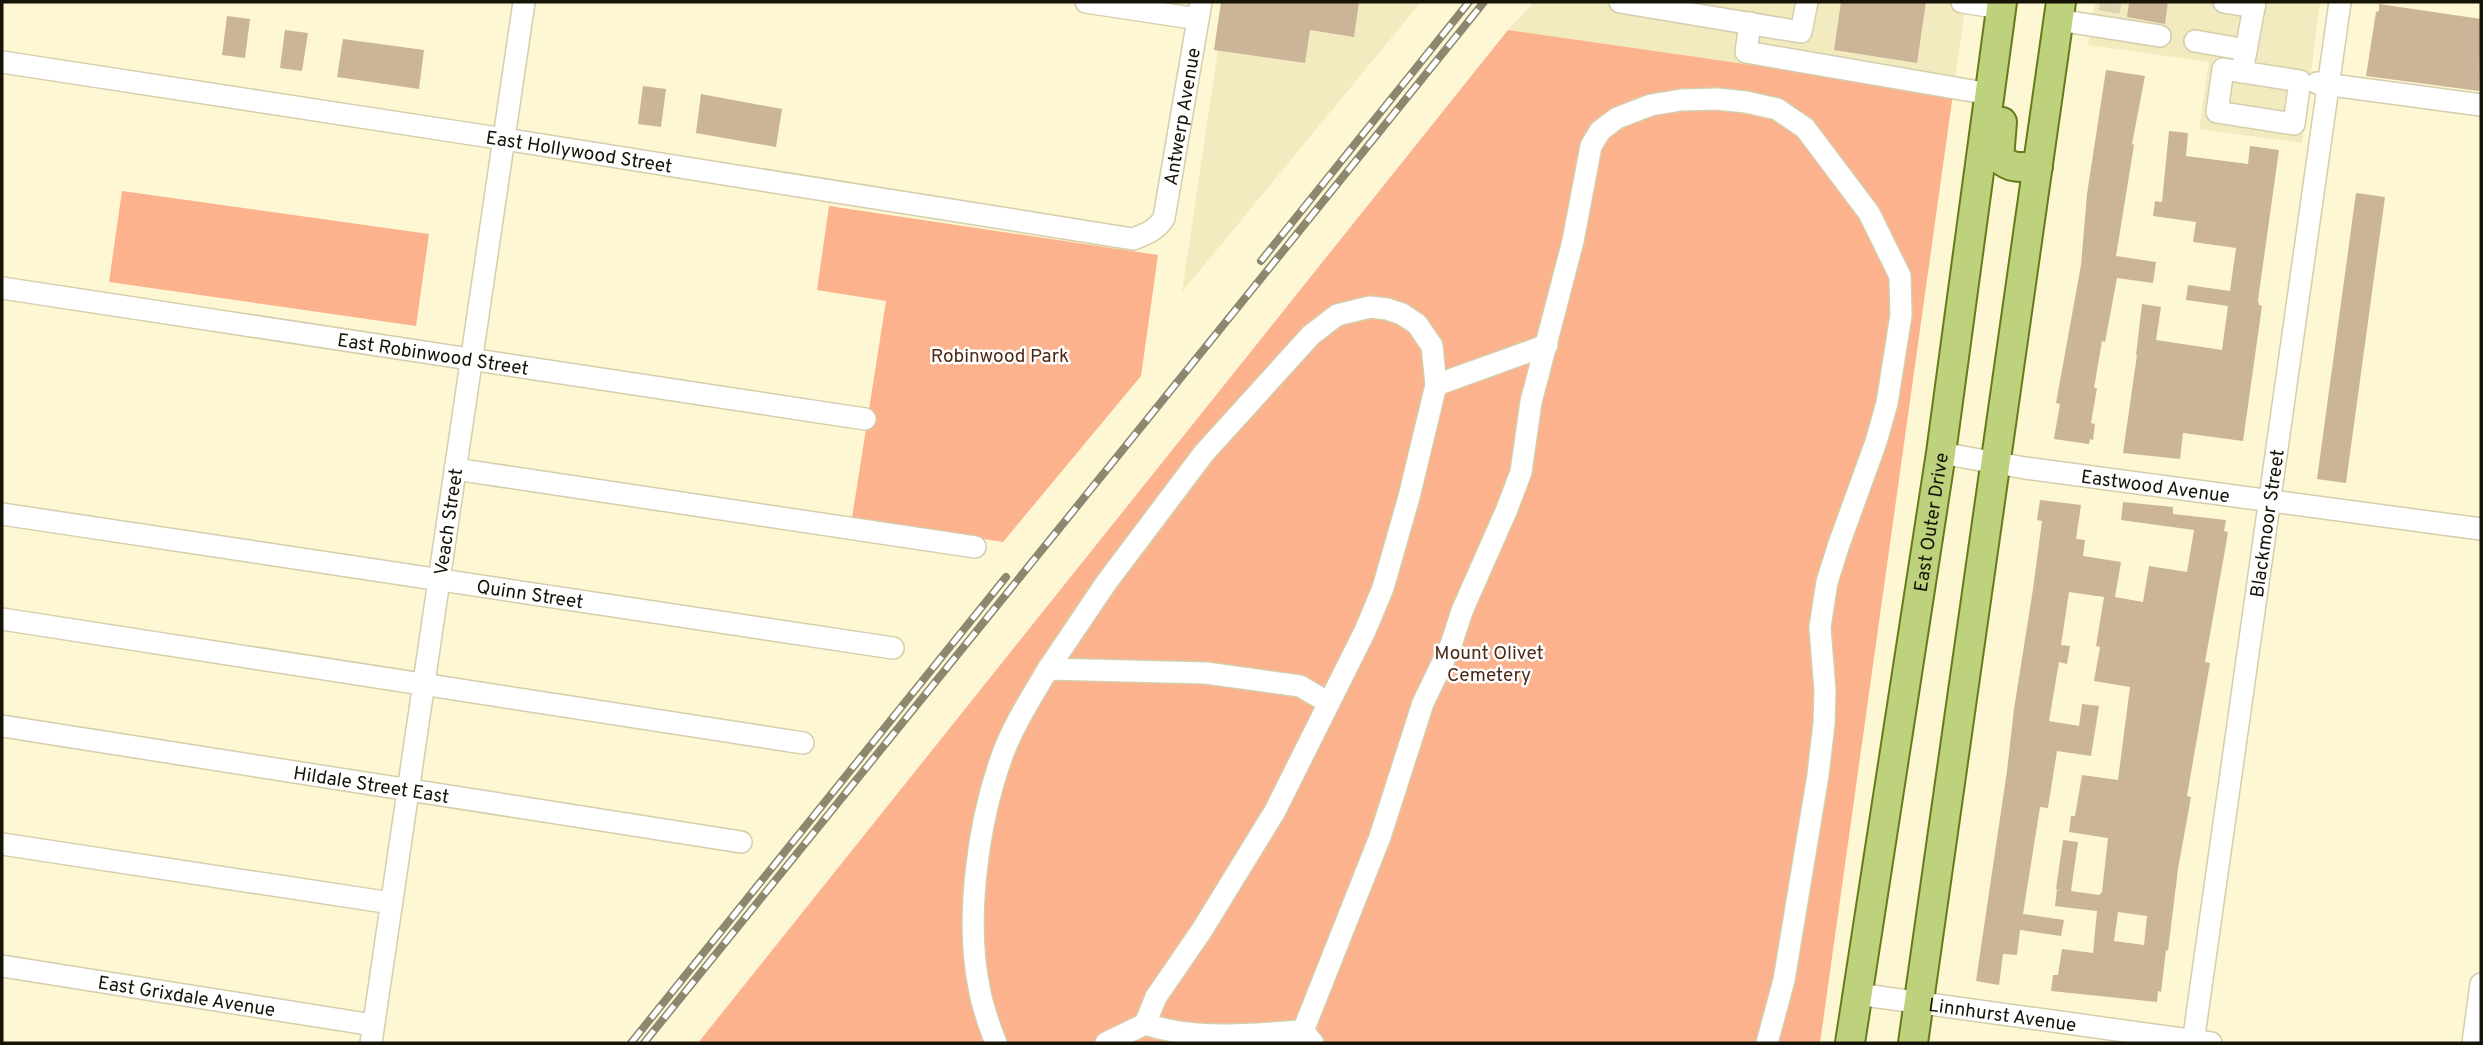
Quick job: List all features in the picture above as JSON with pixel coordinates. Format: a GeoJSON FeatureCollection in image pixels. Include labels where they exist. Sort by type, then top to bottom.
{"type":"FeatureCollection","features":[{"type":"Feature","properties":{"kind":"main road","name":"East Outer Drive"},"geometry":{"type":"LineString","coordinates":[[1850,1043],[1941,453],[2002,8]]}},
{"type":"Feature","properties":{"kind":"main road"},"geometry":{"type":"LineString","coordinates":[[2002,8],[2010,65],[1999,158],[2013,167],[2038,166]]}},
{"type":"Feature","properties":{"kind":"main road"},"geometry":{"type":"LineString","coordinates":[[1913,1043],[2060,11]]}},
{"type":"Feature","properties":{"kind":"street","name":"Veach Street"},"geometry":{"type":"LineString","coordinates":[[372,1034],[524,2]]}},
{"type":"Feature","properties":{"kind":"street"},"geometry":{"type":"LineString","coordinates":[[1086,2],[1200,10]]}},
{"type":"Feature","properties":{"kind":"street"},"geometry":{"type":"LineString","coordinates":[[1620,2],[1801,32],[1807,2]]}},
{"type":"Feature","properties":{"kind":"street"},"geometry":{"type":"LineString","coordinates":[[1962,2],[2002,8]]}},
{"type":"Feature","properties":{"kind":"street"},"geometry":{"type":"LineString","coordinates":[[2224,2],[2254,4],[2242,72]]}},
{"type":"Feature","properties":{"kind":"street","name":"Blackmoor Street"},"geometry":{"type":"LineString","coordinates":[[2199,1042],[2270,501],[2340,2]]}},
{"type":"Feature","properties":{"kind":"street","name":"Antwerp Avenue"},"geometry":{"type":"LineString","coordinates":[[1155,228],[1161,225],[1167,208],[1200,10]]}},
{"type":"Feature","properties":{"kind":"street"},"geometry":{"type":"LineString","coordinates":[[2060,11],[2108,19],[2160,36]]}},
{"type":"Feature","properties":{"kind":"street"},"geometry":{"type":"LineString","coordinates":[[1750,23],[1746,52],[1990,94]]}},
{"type":"Feature","properties":{"kind":"street"},"geometry":{"type":"LineString","coordinates":[[2195,41],[2246,50]]}},
{"type":"Feature","properties":{"kind":"street","name":"East Hollywood Street"},"geometry":{"type":"LineString","coordinates":[[2,62],[1133,239],[1155,228]]}},
{"type":"Feature","properties":{"kind":"street"},"geometry":{"type":"LineString","coordinates":[[2301,80],[2294,124],[2217,112],[2223,69],[2481,105]]}},
{"type":"Feature","properties":{"kind":"street"},"geometry":{"type":"LineString","coordinates":[[1145,1024],[1169,1032],[1204,1036],[1308,1037],[1380,837],[1423,704],[1451,645],[1462,611],[1521,472],[1531,402],[1573,241],[1591,146],[1600,131],[1616,118],[1651,105],[1681,100],[1717,99],[1777,109],[1805,128],[1869,213],[1900,276],[1901,315],[1887,403],[1827,582],[1820,627],[1825,691],[1818,775],[1784,980],[1767,1043]]}},
{"type":"Feature","properties":{"kind":"street","name":"East Robinwood Street"},"geometry":{"type":"LineString","coordinates":[[2,288],[864,419]]}},
{"type":"Feature","properties":{"kind":"street"},"geometry":{"type":"LineString","coordinates":[[996,1043],[978,987],[973,932],[977,868],[985,812],[1002,757],[1048,669],[1106,583],[1204,453],[1322,325],[1337,315],[1370,307],[1402,314],[1417,324],[1432,346],[1436,385],[1383,588],[1365,631],[1275,811],[1202,930],[1156,997],[1145,1024],[1106,1043]]}},
{"type":"Feature","properties":{"kind":"street"},"geometry":{"type":"LineString","coordinates":[[1436,385],[1547,345]]}},
{"type":"Feature","properties":{"kind":"street","name":"Eastwood Avenue"},"geometry":{"type":"LineString","coordinates":[[1941,453],[2481,529]]}},
{"type":"Feature","properties":{"kind":"street"},"geometry":{"type":"LineString","coordinates":[[455,468],[975,547]]}},
{"type":"Feature","properties":{"kind":"street","name":"Quinn Street"},"geometry":{"type":"LineString","coordinates":[[2,514],[892,648]]}},
{"type":"Feature","properties":{"kind":"street"},"geometry":{"type":"LineString","coordinates":[[2,619],[803,743]]}},
{"type":"Feature","properties":{"kind":"street"},"geometry":{"type":"LineString","coordinates":[[1048,669],[1206,673],[1300,686],[1329,703]]}},
{"type":"Feature","properties":{"kind":"street","name":"Hildale Street East"},"geometry":{"type":"LineString","coordinates":[[2,726],[741,842]]}},
{"type":"Feature","properties":{"kind":"street"},"geometry":{"type":"LineString","coordinates":[[2,844],[391,903]]}},
{"type":"Feature","properties":{"kind":"street","name":"East Grixdale Avenue"},"geometry":{"type":"LineString","coordinates":[[2,967],[372,1034]]}},
{"type":"Feature","properties":{"kind":"street"},"geometry":{"type":"LineString","coordinates":[[2473,1043],[2481,984]]}},
{"type":"Feature","properties":{"kind":"street","name":"Linnhurst Avenue"},"geometry":{"type":"LineString","coordinates":[[1857,994],[2199,1042]]}},
{"type":"Feature","properties":{"kind":"shaded area"},"geometry":{"type":"Polygon","coordinates":[[[1225,2],[1421,2],[1182,292],[1225,2]]]}},
{"type":"Feature","properties":{"kind":"shaded area"},"geometry":{"type":"Polygon","coordinates":[[[1534,2],[1966,2],[1953,94],[1508,30],[1534,2]]]}},
{"type":"Feature","properties":{"kind":"shaded area"},"geometry":{"type":"Polygon","coordinates":[[[2095,2],[2320,2],[2302,143],[2199,129],[2209,62],[2088,45],[2095,2]]]}},
{"type":"Feature","properties":{"kind":"green space","name":"Mount Olivet Cemetery"},"geometry":{"type":"Polygon","coordinates":[[[1508,30],[1953,94],[1820,1043],[698,1043],[1508,30]]]}},
{"type":"Feature","properties":{"kind":"green space"},"geometry":{"type":"Polygon","coordinates":[[[122,191],[429,234],[416,326],[109,282],[122,191]]]}},
{"type":"Feature","properties":{"kind":"green space","name":"Robinwood Park"},"geometry":{"type":"Polygon","coordinates":[[[829,206],[1158,255],[1141,376],[1003,542],[852,518],[886,301],[817,290],[829,206]]]}},
{"type":"Feature","properties":{"kind":"building"},"geometry":{"type":"Polygon","coordinates":[[[1221,2],[1359,2],[1354,37],[1310,30],[1305,63],[1214,50],[1221,2]]]}},
{"type":"Feature","properties":{"kind":"building"},"geometry":{"type":"Polygon","coordinates":[[[1841,2],[1926,2],[1917,63],[1834,50],[1841,2]]]}},
{"type":"Feature","properties":{"kind":"building"},"geometry":{"type":"Polygon","coordinates":[[[2129,2],[2168,2],[2165,24],[2127,17],[2129,2]]]}},
{"type":"Feature","properties":{"kind":"building"},"geometry":{"type":"Polygon","coordinates":[[[2379,4],[2481,19],[2479,91],[2366,76],[2379,4]]]}},
{"type":"Feature","properties":{"kind":"building"},"geometry":{"type":"Polygon","coordinates":[[[227,16],[250,19],[245,58],[222,55],[227,16]]]}},
{"type":"Feature","properties":{"kind":"building"},"geometry":{"type":"Polygon","coordinates":[[[285,30],[308,33],[302,71],[280,68],[285,30]]]}},
{"type":"Feature","properties":{"kind":"building"},"geometry":{"type":"Polygon","coordinates":[[[343,39],[424,50],[419,89],[337,77],[343,39]]]}},
{"type":"Feature","properties":{"kind":"building"},"geometry":{"type":"Polygon","coordinates":[[[2106,70],[2145,76],[2116,256],[2156,262],[2153,283],[2117,278],[2094,388],[2097,388],[2091,423],[2095,424],[2093,440],[2090,439],[2089,444],[2054,439],[2060,404],[2056,403],[2081,265],[2087,194],[2106,70]]]}},
{"type":"Feature","properties":{"kind":"building"},"geometry":{"type":"Polygon","coordinates":[[[643,86],[666,89],[661,127],[638,124],[643,86]]]}},
{"type":"Feature","properties":{"kind":"building"},"geometry":{"type":"Polygon","coordinates":[[[701,94],[782,109],[776,147],[696,133],[701,94]]]}},
{"type":"Feature","properties":{"kind":"building"},"geometry":{"type":"Polygon","coordinates":[[[2169,131],[2188,133],[2186,156],[2248,164],[2250,146],[2279,150],[2258,300],[2262,306],[2243,441],[2183,433],[2180,459],[2123,453],[2142,304],[2161,307],[2156,340],[2222,350],[2228,306],[2186,300],[2188,285],[2230,291],[2236,248],[2193,242],[2196,222],[2153,216],[2155,201],[2162,202],[2169,131]]]}},
{"type":"Feature","properties":{"kind":"building"},"geometry":{"type":"Polygon","coordinates":[[[2356,193],[2385,197],[2346,483],[2317,479],[2356,193]]]}},
{"type":"Feature","properties":{"kind":"building"},"geometry":{"type":"Polygon","coordinates":[[[2040,500],[2081,505],[2076,539],[2085,540],[2083,556],[2121,562],[2115,597],[2143,602],[2149,566],[2187,572],[2194,530],[2121,520],[2123,502],[2173,507],[2173,514],[2226,520],[2224,531],[2228,532],[2205,662],[2210,663],[2187,796],[2191,797],[2178,869],[2168,951],[2166,950],[2161,992],[2158,991],[2157,1002],[2051,991],[2053,975],[2058,975],[2062,949],[2093,953],[2097,911],[2055,906],[2057,889],[2099,895],[2102,892],[2108,838],[2069,832],[2071,816],[2075,816],[2082,775],[2118,780],[2130,687],[2094,681],[2100,647],[2096,646],[2104,597],[2069,592],[2061,645],[2070,646],[2067,664],[2059,662],[2049,721],[2079,726],[2082,704],[2099,706],[2091,756],[2057,751],[2048,808],[2040,807],[2023,914],[2064,920],[2061,936],[2020,930],[2017,955],[2003,954],[1999,985],[1976,981],[2042,521],[2037,520],[2040,500]],[[2118,912],[2114,941],[2144,945],[2147,916],[2118,912]]]}},
{"type":"Feature","properties":{"kind":"building"},"geometry":{"type":"Polygon","coordinates":[[[2063,840],[2078,842],[2071,891],[2056,889],[2063,840]]]}},
{"type":"Feature","properties":{"kind":"tunnel"},"geometry":{"type":"LineString","coordinates":[[2109,12],[2111,2]]}},
{"type":"Feature","properties":{"kind":"railway"},"geometry":{"type":"LineString","coordinates":[[1261,261],[1469,2]]}},
{"type":"Feature","properties":{"kind":"railway"},"geometry":{"type":"LineString","coordinates":[[644,1043],[1484,2]]}},
{"type":"Feature","properties":{"kind":"railway"},"geometry":{"type":"LineString","coordinates":[[631,1043],[1006,577]]}}]}
